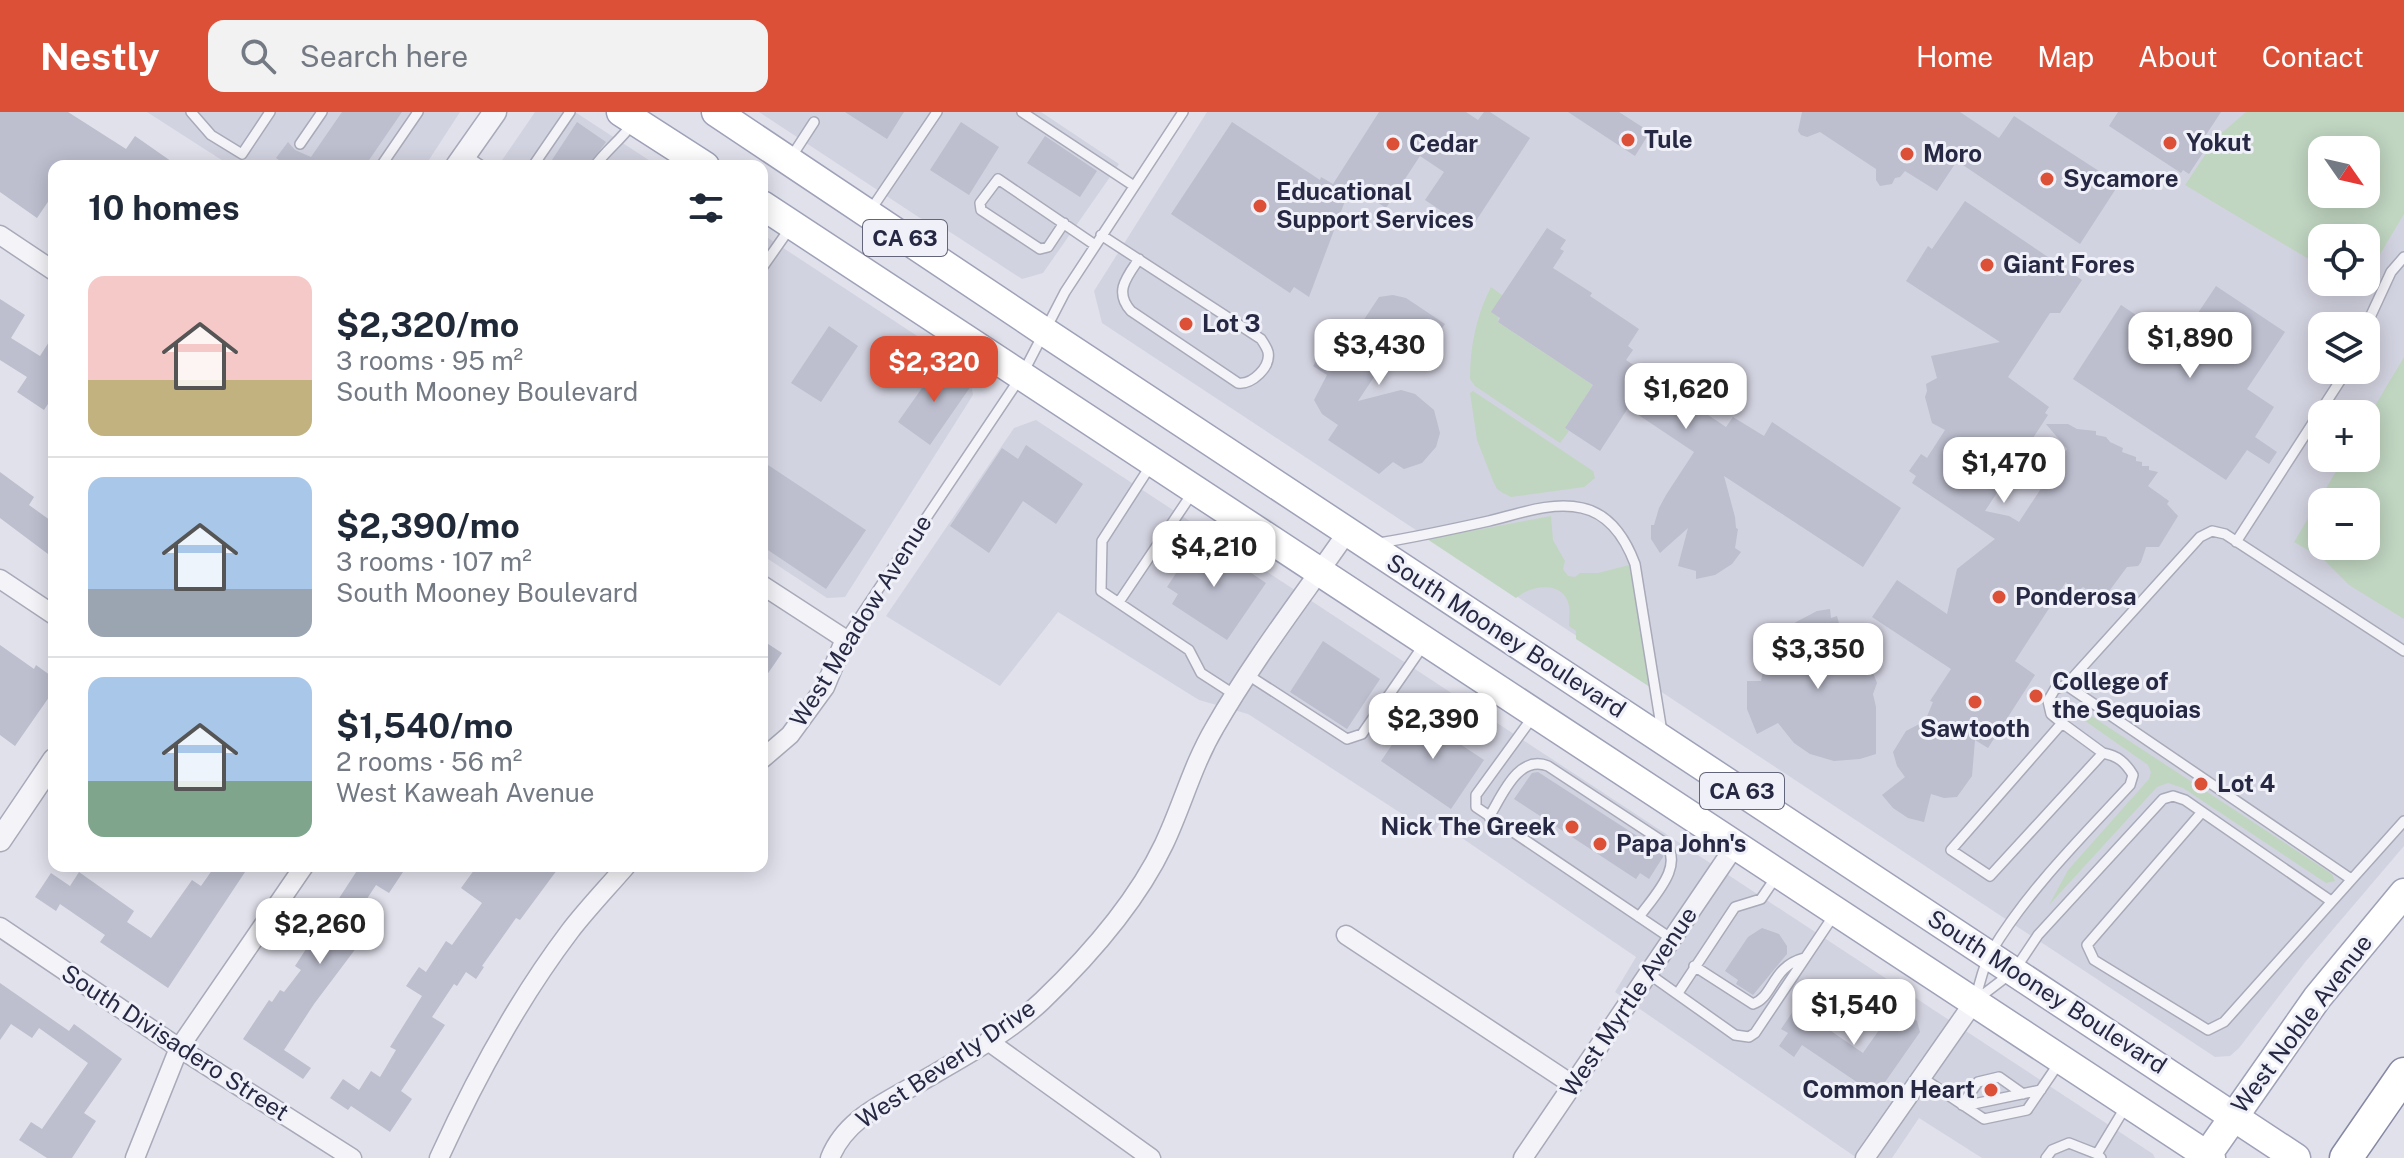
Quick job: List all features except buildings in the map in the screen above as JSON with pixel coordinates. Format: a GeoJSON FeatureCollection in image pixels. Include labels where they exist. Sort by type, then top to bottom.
{"type":"FeatureCollection","features":[{"type":"Feature","properties":{"kind":"highway"},"geometry":{"type":"LineString","coordinates":[[2346,1158],[2404,1074]]}},
{"type":"Feature","properties":{"kind":"main road","name":"South Mooney Boulevard"},"geometry":{"type":"LineString","coordinates":[[716,112],[2292,1156]]}},
{"type":"Feature","properties":{"kind":"main road"},"geometry":{"type":"LineString","coordinates":[[628,116],[689,160]]}},
{"type":"Feature","properties":{"kind":"main road","name":"South Mooney Boulevard"},"geometry":{"type":"LineString","coordinates":[[768,209],[2207,1157]]}},
{"type":"Feature","properties":{"kind":"main road","name":"West Noble Avenue"},"geometry":{"type":"LineString","coordinates":[[2207,1157],[2317,998],[2404,893]]}},
{"type":"Feature","properties":{"kind":"street"},"geometry":{"type":"LineString","coordinates":[[469,160],[495,112]]}},
{"type":"Feature","properties":{"kind":"street"},"geometry":{"type":"LineString","coordinates":[[0,235],[48,267]]}},
{"type":"Feature","properties":{"kind":"street","name":"West Beverly Drive"},"geometry":{"type":"LineString","coordinates":[[830,1158],[844,1133],[871,1109],[988,1041],[1040,1003],[1099,942],[1141,884],[1164,843],[1194,765],[1235,695],[1320,571],[1359,538]]}},
{"type":"Feature","properties":{"kind":"street"},"geometry":{"type":"LineString","coordinates":[[0,579],[48,611]]}},
{"type":"Feature","properties":{"kind":"street"},"geometry":{"type":"LineString","coordinates":[[768,589],[845,639]]}},
{"type":"Feature","properties":{"kind":"street","name":"West Meadow Avenue"},"geometry":{"type":"LineString","coordinates":[[768,754],[790,735],[825,687],[845,639]]}},
{"type":"Feature","properties":{"kind":"street"},"geometry":{"type":"LineString","coordinates":[[0,840],[48,769]]}},
{"type":"Feature","properties":{"kind":"street","name":"West Myrtle Avenue"},"geometry":{"type":"LineString","coordinates":[[1523,1158],[1735,846]]}},
{"type":"Feature","properties":{"kind":"street"},"geometry":{"type":"LineString","coordinates":[[135,1158],[179,1048],[300,872]]}},
{"type":"Feature","properties":{"kind":"street"},"geometry":{"type":"LineString","coordinates":[[439,1158],[505,1027],[570,931],[621,872]]}},
{"type":"Feature","properties":{"kind":"street","name":"South Divisadero Street"},"geometry":{"type":"LineString","coordinates":[[0,927],[179,1048],[352,1158]]}},
{"type":"Feature","properties":{"kind":"street"},"geometry":{"type":"LineString","coordinates":[[1346,935],[1573,1085]]}},
{"type":"Feature","properties":{"kind":"street"},"geometry":{"type":"LineString","coordinates":[[1865,1158],[1974,1002]]}},
{"type":"Feature","properties":{"kind":"street"},"geometry":{"type":"LineString","coordinates":[[988,1041],[1151,1158]]}},
{"type":"Feature","properties":{"kind":"lane"},"geometry":{"type":"LineString","coordinates":[[191,112],[211,135],[242,154],[270,112]]}},
{"type":"Feature","properties":{"kind":"lane"},"geometry":{"type":"LineString","coordinates":[[300,144],[322,112]]}},
{"type":"Feature","properties":{"kind":"lane"},"geometry":{"type":"LineString","coordinates":[[385,160],[418,112]]}},
{"type":"Feature","properties":{"kind":"lane"},"geometry":{"type":"LineString","coordinates":[[537,160],[570,112]]}},
{"type":"Feature","properties":{"kind":"lane"},"geometry":{"type":"LineString","coordinates":[[868,214],[937,112]]}},
{"type":"Feature","properties":{"kind":"lane"},"geometry":{"type":"LineString","coordinates":[[1022,112],[1134,186]]}},
{"type":"Feature","properties":{"kind":"lane","name":"West Meadow Avenue"},"geometry":{"type":"LineString","coordinates":[[845,639],[1022,375],[1065,292],[1183,112]]}},
{"type":"Feature","properties":{"kind":"lane"},"geometry":{"type":"LineString","coordinates":[[599,160],[622,138],[628,116]]}},
{"type":"Feature","properties":{"kind":"lane"},"geometry":{"type":"LineString","coordinates":[[789,161],[814,122]]}},
{"type":"Feature","properties":{"kind":"lane"},"geometry":{"type":"LineString","coordinates":[[1064,223],[1048,247],[1040,249],[981,210],[980,203],[998,179],[1064,223],[1095,245]]}},
{"type":"Feature","properties":{"kind":"lane"},"geometry":{"type":"LineString","coordinates":[[768,259],[792,225]]}},
{"type":"Feature","properties":{"kind":"lane"},"geometry":{"type":"LineString","coordinates":[[1101,235],[1139,259],[1261,339],[1268,350],[1268,357],[1253,381],[1238,383],[1124,304],[1121,292],[1123,282],[1139,259]]}},
{"type":"Feature","properties":{"kind":"lane"},"geometry":{"type":"LineString","coordinates":[[2372,312],[2391,272],[2404,257]]}},
{"type":"Feature","properties":{"kind":"lane"},"geometry":{"type":"LineString","coordinates":[[2236,542],[2338,384]]}},
{"type":"Feature","properties":{"kind":"lane"},"geometry":{"type":"LineString","coordinates":[[1153,463],[1102,541],[1101,591],[1189,650],[1201,673],[1235,695]]}},
{"type":"Feature","properties":{"kind":"lane"},"geometry":{"type":"LineString","coordinates":[[1119,602],[1195,489]]}},
{"type":"Feature","properties":{"kind":"lane"},"geometry":{"type":"LineString","coordinates":[[1359,538],[1552,507],[1582,508],[1600,516],[1615,527],[1630,549],[1635,564],[1663,739]]}},
{"type":"Feature","properties":{"kind":"lane"},"geometry":{"type":"LineString","coordinates":[[1974,1002],[1990,955],[2014,919],[2130,785],[2133,775],[2126,764],[2115,756],[2103,753],[2051,714],[2048,701],[2055,689],[2066,685],[2200,537],[2212,531],[2225,534],[2404,651]]}},
{"type":"Feature","properties":{"kind":"lane"},"geometry":{"type":"LineString","coordinates":[[1248,675],[1347,739],[1355,738],[1362,734],[1426,642]]}},
{"type":"Feature","properties":{"kind":"lane"},"geometry":{"type":"LineString","coordinates":[[2066,685],[2351,879]]}},
{"type":"Feature","properties":{"kind":"lane"},"geometry":{"type":"LineString","coordinates":[[1535,714],[1474,802],[1485,814],[1672,939]]}},
{"type":"Feature","properties":{"kind":"lane"},"geometry":{"type":"LineString","coordinates":[[2062,723],[1951,850],[1990,876],[2103,753]]}},
{"type":"Feature","properties":{"kind":"lane"},"geometry":{"type":"LineString","coordinates":[[1485,814],[1516,774],[1537,762],[1548,766],[1662,841],[1670,850],[1672,867],[1639,917]]}},
{"type":"Feature","properties":{"kind":"lane"},"geometry":{"type":"LineString","coordinates":[[1974,1002],[2014,971],[2038,935],[2163,799],[2173,796],[2185,800],[2331,901]]}},
{"type":"Feature","properties":{"kind":"lane"},"geometry":{"type":"LineString","coordinates":[[2202,812],[2087,945],[2094,960],[2208,1030],[2224,1022],[2404,821]]}},
{"type":"Feature","properties":{"kind":"lane"},"geometry":{"type":"LineString","coordinates":[[1679,996],[1694,966],[1735,907],[1761,899],[1778,874]]}},
{"type":"Feature","properties":{"kind":"lane"},"geometry":{"type":"LineString","coordinates":[[1649,974],[1735,1035],[1749,1037],[1755,1033],[1836,912]]}},
{"type":"Feature","properties":{"kind":"lane"},"geometry":{"type":"LineString","coordinates":[[1694,966],[1753,1004],[1762,999],[1779,972],[1804,958]]}},
{"type":"Feature","properties":{"kind":"lane"},"geometry":{"type":"LineString","coordinates":[[1921,1077],[1984,1119],[2027,1110],[2062,1059]]}},
{"type":"Feature","properties":{"kind":"lane"},"geometry":{"type":"LineString","coordinates":[[1963,1105],[1978,1082],[1999,1077],[2023,1094]]}},
{"type":"Feature","properties":{"kind":"lane"},"geometry":{"type":"LineString","coordinates":[[1963,1105],[2041,1090]]}},
{"type":"Feature","properties":{"kind":"lane"},"geometry":{"type":"LineString","coordinates":[[2046,1158],[2052,1150],[2069,1143],[2099,1156],[2128,1103]]}},
{"type":"Feature","properties":{"kind":"shaded area"},"geometry":{"type":"Polygon","coordinates":[[[147,112],[460,112],[429,160],[222,160],[147,112]]]}},
{"type":"Feature","properties":{"kind":"shaded area"},"geometry":{"type":"Polygon","coordinates":[[[535,112],[575,112],[649,160],[502,160],[535,112]]]}},
{"type":"Feature","properties":{"kind":"shaded area"},"geometry":{"type":"Polygon","coordinates":[[[759,112],[1041,112],[1119,164],[1043,273],[1022,279],[950,232],[920,218],[759,112]]]}},
{"type":"Feature","properties":{"kind":"shaded area","name":"College of the Sequoias"},"geometry":{"type":"Polygon","coordinates":[[[1207,112],[2404,112],[2404,846],[2306,961],[2239,1048],[2230,1056],[2215,1057],[1102,323],[1094,291],[1207,112]]]}},
{"type":"Feature","properties":{"kind":"shaded area"},"geometry":{"type":"Polygon","coordinates":[[[768,238],[969,370],[973,395],[845,597],[827,598],[768,559],[768,238]]]}},
{"type":"Feature","properties":{"kind":"shaded area"},"geometry":{"type":"Polygon","coordinates":[[[1036,420],[2155,1158],[1982,1158],[1919,1118],[1892,1158],[1857,1158],[1615,992],[1636,957],[1440,823],[1433,834],[1248,714],[1199,700],[1058,612],[1000,686],[886,616],[1014,428],[1036,420]]]}},
{"type":"Feature","properties":{"kind":"green space"},"geometry":{"type":"Polygon","coordinates":[[[2246,112],[2404,112],[2404,214],[2380,254],[2380,224],[2308,224],[2308,259],[2185,185],[2217,137],[2246,112]]]}},
{"type":"Feature","properties":{"kind":"green space"},"geometry":{"type":"Polygon","coordinates":[[[1491,287],[1502,295],[1498,322],[1593,385],[1565,428],[1569,431],[1560,443],[1475,386],[1470,379],[1475,332],[1491,287]]]}},
{"type":"Feature","properties":{"kind":"green space"},"geometry":{"type":"Polygon","coordinates":[[[2404,357],[2404,619],[2349,585],[2324,560],[2380,560],[2380,488],[2326,488],[2336,472],[2380,472],[2378,400],[2404,357]]]}},
{"type":"Feature","properties":{"kind":"green space"},"geometry":{"type":"Polygon","coordinates":[[[1473,391],[1593,471],[1595,478],[1584,487],[1511,497],[1497,489],[1477,440],[1470,393],[1473,391]]]}},
{"type":"Feature","properties":{"kind":"green space"},"geometry":{"type":"Polygon","coordinates":[[[1551,516],[1553,540],[1565,561],[1563,569],[1568,576],[1629,565],[1656,691],[1576,639],[1576,631],[1569,626],[1569,606],[1561,592],[1538,588],[1516,598],[1427,539],[1551,516]]]}},
{"type":"Feature","properties":{"kind":"green space"},"geometry":{"type":"Polygon","coordinates":[[[2308,518],[2308,550],[2294,542],[2308,518]]]}},
{"type":"Feature","properties":{"kind":"green space"},"geometry":{"type":"Polygon","coordinates":[[[2070,702],[2332,874],[2335,881],[2326,883],[2183,788],[2168,783],[2157,787],[2049,905],[2068,870],[2149,779],[2151,772],[2148,765],[2068,709],[2070,702]]]}},
{"type":"Feature","properties":{"kind":"place","name":"Tule"},"geometry":{"type":"Point","coordinates":[1628,140]}},
{"type":"Feature","properties":{"kind":"place","name":"Yokut"},"geometry":{"type":"Point","coordinates":[2170,143]}},
{"type":"Feature","properties":{"kind":"place","name":"Cedar"},"geometry":{"type":"Point","coordinates":[1393,144]}},
{"type":"Feature","properties":{"kind":"place","name":"Moro"},"geometry":{"type":"Point","coordinates":[1907,154]}},
{"type":"Feature","properties":{"kind":"place","name":"Sycamore"},"geometry":{"type":"Point","coordinates":[2047,179]}},
{"type":"Feature","properties":{"kind":"place","name":"Educational Support Services"},"geometry":{"type":"Point","coordinates":[1260,206]}},
{"type":"Feature","properties":{"kind":"place","name":"Giant Fores"},"geometry":{"type":"Point","coordinates":[1987,265]}},
{"type":"Feature","properties":{"kind":"place","name":"Lot 3"},"geometry":{"type":"Point","coordinates":[1186,324]}},
{"type":"Feature","properties":{"kind":"place","name":"Ponderosa"},"geometry":{"type":"Point","coordinates":[1999,597]}},
{"type":"Feature","properties":{"kind":"place","name":"College of the Sequoias"},"geometry":{"type":"Point","coordinates":[2036,696]}},
{"type":"Feature","properties":{"kind":"place","name":"Sawtooth"},"geometry":{"type":"Point","coordinates":[1975,702]}},
{"type":"Feature","properties":{"kind":"place","name":"Lot 4"},"geometry":{"type":"Point","coordinates":[2201,784]}},
{"type":"Feature","properties":{"kind":"place","name":"Nick The Greek"},"geometry":{"type":"Point","coordinates":[1572,827]}},
{"type":"Feature","properties":{"kind":"place","name":"Papa John's"},"geometry":{"type":"Point","coordinates":[1600,844]}},
{"type":"Feature","properties":{"kind":"place","name":"Common Heart"},"geometry":{"type":"Point","coordinates":[1991,1090]}}]}
